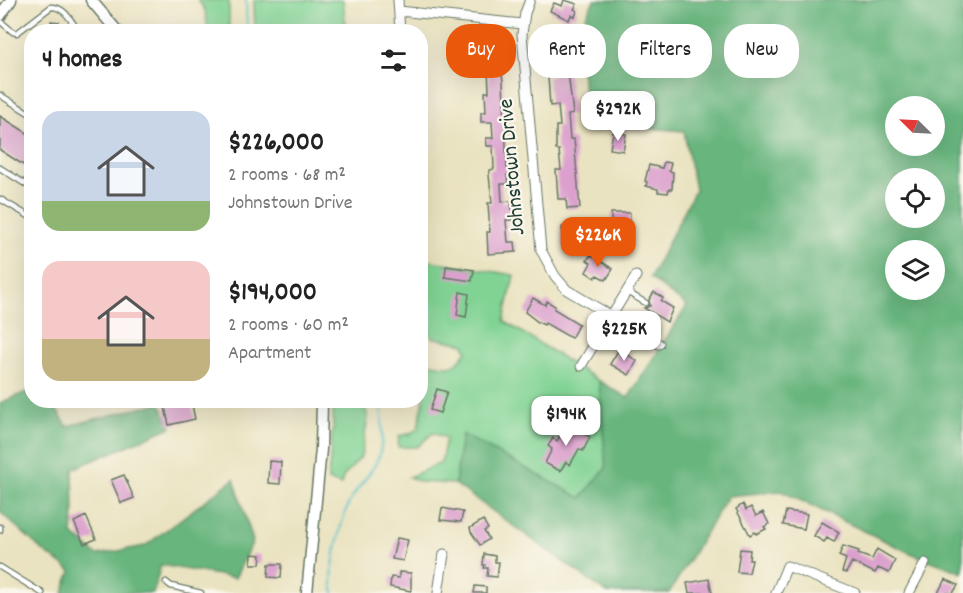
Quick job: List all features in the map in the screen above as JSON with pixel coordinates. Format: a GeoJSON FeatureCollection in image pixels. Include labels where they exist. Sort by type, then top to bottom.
{"type":"FeatureCollection","features":[{"type":"Feature","properties":{"kind":"street"},"geometry":{"type":"LineString","coordinates":[[0,18],[11,0]]}},
{"type":"Feature","properties":{"kind":"street"},"geometry":{"type":"LineString","coordinates":[[91,0],[108,24]]}},
{"type":"Feature","properties":{"kind":"street"},"geometry":{"type":"LineString","coordinates":[[398,0],[400,24]]}},
{"type":"Feature","properties":{"kind":"street","name":"Johnstown Drive"},"geometry":{"type":"LineString","coordinates":[[530,0],[522,24],[532,167],[541,250],[555,276],[567,290],[659,344]]}},
{"type":"Feature","properties":{"kind":"street"},"geometry":{"type":"LineString","coordinates":[[399,11],[522,24]]}},
{"type":"Feature","properties":{"kind":"street"},"geometry":{"type":"LineString","coordinates":[[581,366],[636,276]]}},
{"type":"Feature","properties":{"kind":"street"},"geometry":{"type":"LineString","coordinates":[[307,593],[321,449],[322,408]]}},
{"type":"Feature","properties":{"kind":"street"},"geometry":{"type":"LineString","coordinates":[[438,593],[444,554]]}},
{"type":"Feature","properties":{"kind":"street"},"geometry":{"type":"LineString","coordinates":[[909,593],[925,563]]}},
{"type":"Feature","properties":{"kind":"street"},"geometry":{"type":"LineString","coordinates":[[776,593],[787,566],[855,593]]}},
{"type":"Feature","properties":{"kind":"lane"},"geometry":{"type":"LineString","coordinates":[[29,24],[51,7],[56,6],[73,24]]}},
{"type":"Feature","properties":{"kind":"lane"},"geometry":{"type":"LineString","coordinates":[[0,18],[13,32],[17,33],[24,28]]}},
{"type":"Feature","properties":{"kind":"lane"},"geometry":{"type":"LineString","coordinates":[[0,95],[24,110]]}},
{"type":"Feature","properties":{"kind":"lane"},"geometry":{"type":"LineString","coordinates":[[0,168],[24,183]]}},
{"type":"Feature","properties":{"kind":"lane"},"geometry":{"type":"LineString","coordinates":[[0,199],[24,213]]}},
{"type":"Feature","properties":{"kind":"lane"},"geometry":{"type":"LineString","coordinates":[[626,291],[646,303]]}},
{"type":"Feature","properties":{"kind":"lane"},"geometry":{"type":"LineString","coordinates":[[0,567],[42,593]]}},
{"type":"Feature","properties":{"kind":"lane"},"geometry":{"type":"LineString","coordinates":[[166,582],[171,586],[201,593]]}},
{"type":"Feature","properties":{"kind":"green space"},"geometry":{"type":"Polygon","coordinates":[[[198,0],[229,0],[229,24],[207,24],[205,10],[198,0]]]}},
{"type":"Feature","properties":{"kind":"green space"},"geometry":{"type":"Polygon","coordinates":[[[254,0],[343,0],[345,24],[255,24],[254,0]]]}},
{"type":"Feature","properties":{"kind":"green space"},"geometry":{"type":"Polygon","coordinates":[[[594,0],[963,0],[963,573],[908,552],[781,491],[728,496],[669,593],[607,593],[455,484],[462,434],[581,498],[606,468],[599,381],[628,398],[687,306],[650,278],[695,190],[684,131],[587,123],[583,78],[606,78],[606,24],[582,24],[594,0]]]}},
{"type":"Feature","properties":{"kind":"green space"},"geometry":{"type":"Polygon","coordinates":[[[428,260],[514,275],[504,321],[599,381],[606,468],[581,499],[463,435],[455,484],[421,482],[409,477],[441,463],[446,438],[433,433],[417,447],[398,447],[399,436],[418,429],[422,408],[428,408],[428,363],[451,366],[456,364],[467,351],[464,344],[431,337],[428,328],[428,260]]]}},
{"type":"Feature","properties":{"kind":"green space"},"geometry":{"type":"Polygon","coordinates":[[[24,393],[24,408],[55,408],[67,426],[140,408],[162,408],[171,427],[73,469],[72,534],[97,555],[145,546],[234,479],[253,541],[235,578],[161,565],[153,593],[63,593],[71,571],[42,550],[0,512],[0,403],[24,393]]]}},
{"type":"Feature","properties":{"kind":"green space"},"geometry":{"type":"Polygon","coordinates":[[[333,408],[365,408],[368,417],[361,457],[343,477],[341,485],[328,480],[333,408]]]}},
{"type":"Feature","properties":{"kind":"building"},"geometry":{"type":"Polygon","coordinates":[[[564,0],[577,4],[574,9],[577,11],[575,17],[571,15],[569,20],[550,11],[554,3],[562,6],[564,0]]]}},
{"type":"Feature","properties":{"kind":"building"},"geometry":{"type":"Polygon","coordinates":[[[488,78],[502,78],[507,168],[509,168],[510,175],[507,175],[508,184],[501,184],[502,202],[511,201],[513,220],[506,220],[508,242],[515,242],[516,252],[488,254],[487,232],[490,232],[488,203],[492,203],[489,175],[490,170],[494,169],[493,146],[487,146],[486,138],[493,138],[492,122],[481,122],[481,112],[486,112],[485,92],[489,92],[488,78]]]}},
{"type":"Feature","properties":{"kind":"building"},"geometry":{"type":"Polygon","coordinates":[[[548,78],[569,78],[573,114],[568,115],[570,139],[574,139],[580,208],[567,209],[566,199],[558,199],[556,170],[561,170],[559,150],[556,150],[556,126],[560,126],[558,105],[550,106],[548,78]]]}},
{"type":"Feature","properties":{"kind":"building"},"geometry":{"type":"Polygon","coordinates":[[[0,116],[24,131],[24,165],[0,150],[0,116]]]}},
{"type":"Feature","properties":{"kind":"building"},"geometry":{"type":"Polygon","coordinates":[[[613,132],[626,134],[623,151],[610,149],[613,132]]]}},
{"type":"Feature","properties":{"kind":"building"},"geometry":{"type":"Polygon","coordinates":[[[664,162],[671,163],[669,171],[673,172],[672,189],[669,189],[668,193],[658,192],[658,189],[646,186],[645,181],[649,165],[662,168],[664,162]]]}},
{"type":"Feature","properties":{"kind":"building"},"geometry":{"type":"Polygon","coordinates":[[[611,213],[630,213],[632,238],[621,238],[621,234],[612,234],[611,213]]]}},
{"type":"Feature","properties":{"kind":"building"},"geometry":{"type":"Polygon","coordinates":[[[577,224],[580,241],[563,245],[562,227],[577,224]]]}},
{"type":"Feature","properties":{"kind":"building"},"geometry":{"type":"Polygon","coordinates":[[[591,255],[613,269],[606,280],[597,275],[595,278],[586,272],[591,263],[587,260],[591,255]]]}},
{"type":"Feature","properties":{"kind":"building"},"geometry":{"type":"Polygon","coordinates":[[[446,266],[474,270],[472,281],[445,277],[446,266]]]}},
{"type":"Feature","properties":{"kind":"building"},"geometry":{"type":"Polygon","coordinates":[[[460,292],[469,294],[466,317],[457,315],[460,292]]]}},
{"type":"Feature","properties":{"kind":"building"},"geometry":{"type":"Polygon","coordinates":[[[654,292],[663,298],[661,301],[673,308],[667,322],[644,308],[650,306],[649,300],[654,292]]]}},
{"type":"Feature","properties":{"kind":"building"},"geometry":{"type":"Polygon","coordinates":[[[533,298],[545,305],[547,301],[555,306],[554,309],[579,324],[571,338],[545,323],[544,325],[538,322],[525,312],[533,298]]]}},
{"type":"Feature","properties":{"kind":"building"},"geometry":{"type":"Polygon","coordinates":[[[619,349],[637,361],[629,375],[610,364],[619,349]]]}},
{"type":"Feature","properties":{"kind":"building"},"geometry":{"type":"Polygon","coordinates":[[[437,389],[447,392],[440,413],[430,410],[437,389]]]}},
{"type":"Feature","properties":{"kind":"building"},"geometry":{"type":"Polygon","coordinates":[[[165,408],[193,408],[195,419],[169,425],[165,408]]]}},
{"type":"Feature","properties":{"kind":"building"},"geometry":{"type":"Polygon","coordinates":[[[567,424],[590,437],[583,451],[579,449],[570,465],[566,462],[560,471],[545,463],[552,449],[548,446],[553,438],[557,441],[567,424]]]}},
{"type":"Feature","properties":{"kind":"building"},"geometry":{"type":"Polygon","coordinates":[[[269,461],[281,462],[280,484],[268,483],[269,461]]]}},
{"type":"Feature","properties":{"kind":"building"},"geometry":{"type":"Polygon","coordinates":[[[124,475],[134,498],[121,503],[111,480],[124,475]]]}},
{"type":"Feature","properties":{"kind":"building"},"geometry":{"type":"Polygon","coordinates":[[[743,504],[746,510],[751,507],[756,516],[763,512],[769,524],[764,527],[766,529],[750,535],[736,509],[743,504]]]}},
{"type":"Feature","properties":{"kind":"building"},"geometry":{"type":"Polygon","coordinates":[[[442,508],[463,512],[461,522],[440,520],[442,508]]]}},
{"type":"Feature","properties":{"kind":"building"},"geometry":{"type":"Polygon","coordinates":[[[786,511],[807,514],[804,529],[783,525],[786,511]]]}},
{"type":"Feature","properties":{"kind":"building"},"geometry":{"type":"Polygon","coordinates":[[[86,516],[96,539],[84,544],[74,522],[86,516]]]}},
{"type":"Feature","properties":{"kind":"building"},"geometry":{"type":"Polygon","coordinates":[[[483,520],[488,529],[484,531],[489,539],[480,545],[470,528],[483,520]]]}},
{"type":"Feature","properties":{"kind":"building"},"geometry":{"type":"Polygon","coordinates":[[[822,522],[839,532],[834,542],[827,538],[824,542],[814,536],[822,522]]]}},
{"type":"Feature","properties":{"kind":"building"},"geometry":{"type":"Polygon","coordinates":[[[397,538],[408,540],[403,561],[392,559],[397,538]]]}},
{"type":"Feature","properties":{"kind":"building"},"geometry":{"type":"Polygon","coordinates":[[[843,546],[859,551],[858,554],[872,559],[877,549],[895,560],[889,573],[878,568],[875,573],[852,562],[846,573],[842,572],[846,559],[839,556],[843,546]]]}},
{"type":"Feature","properties":{"kind":"building"},"geometry":{"type":"Polygon","coordinates":[[[740,549],[750,550],[749,560],[752,560],[749,573],[737,572],[740,549]]]}},
{"type":"Feature","properties":{"kind":"building"},"geometry":{"type":"Polygon","coordinates":[[[252,554],[261,555],[260,564],[251,564],[252,554]]]}},
{"type":"Feature","properties":{"kind":"building"},"geometry":{"type":"Polygon","coordinates":[[[484,554],[495,556],[495,562],[499,562],[497,577],[487,576],[488,568],[484,568],[485,565],[483,565],[484,554]]]}},
{"type":"Feature","properties":{"kind":"building"},"geometry":{"type":"Polygon","coordinates":[[[269,564],[282,564],[281,578],[268,577],[269,564]]]}},
{"type":"Feature","properties":{"kind":"building"},"geometry":{"type":"Polygon","coordinates":[[[399,572],[411,573],[411,591],[390,587],[391,577],[399,578],[399,572]]]}},
{"type":"Feature","properties":{"kind":"building"},"geometry":{"type":"Polygon","coordinates":[[[709,579],[712,593],[689,593],[687,583],[709,579]]]}},
{"type":"Feature","properties":{"kind":"building"},"geometry":{"type":"Polygon","coordinates":[[[945,579],[958,585],[953,593],[938,593],[945,579]]]}},
{"type":"Feature","properties":{"kind":"building"},"geometry":{"type":"Polygon","coordinates":[[[475,586],[486,587],[486,593],[474,593],[475,586]]]}},
{"type":"Feature","properties":{"kind":"waterway"},"geometry":{"type":"LineString","coordinates":[[246,0],[247,24]]}},
{"type":"Feature","properties":{"kind":"waterway"},"geometry":{"type":"LineString","coordinates":[[334,593],[332,574],[336,546],[347,507],[379,456],[382,442],[381,408]]}}]}
